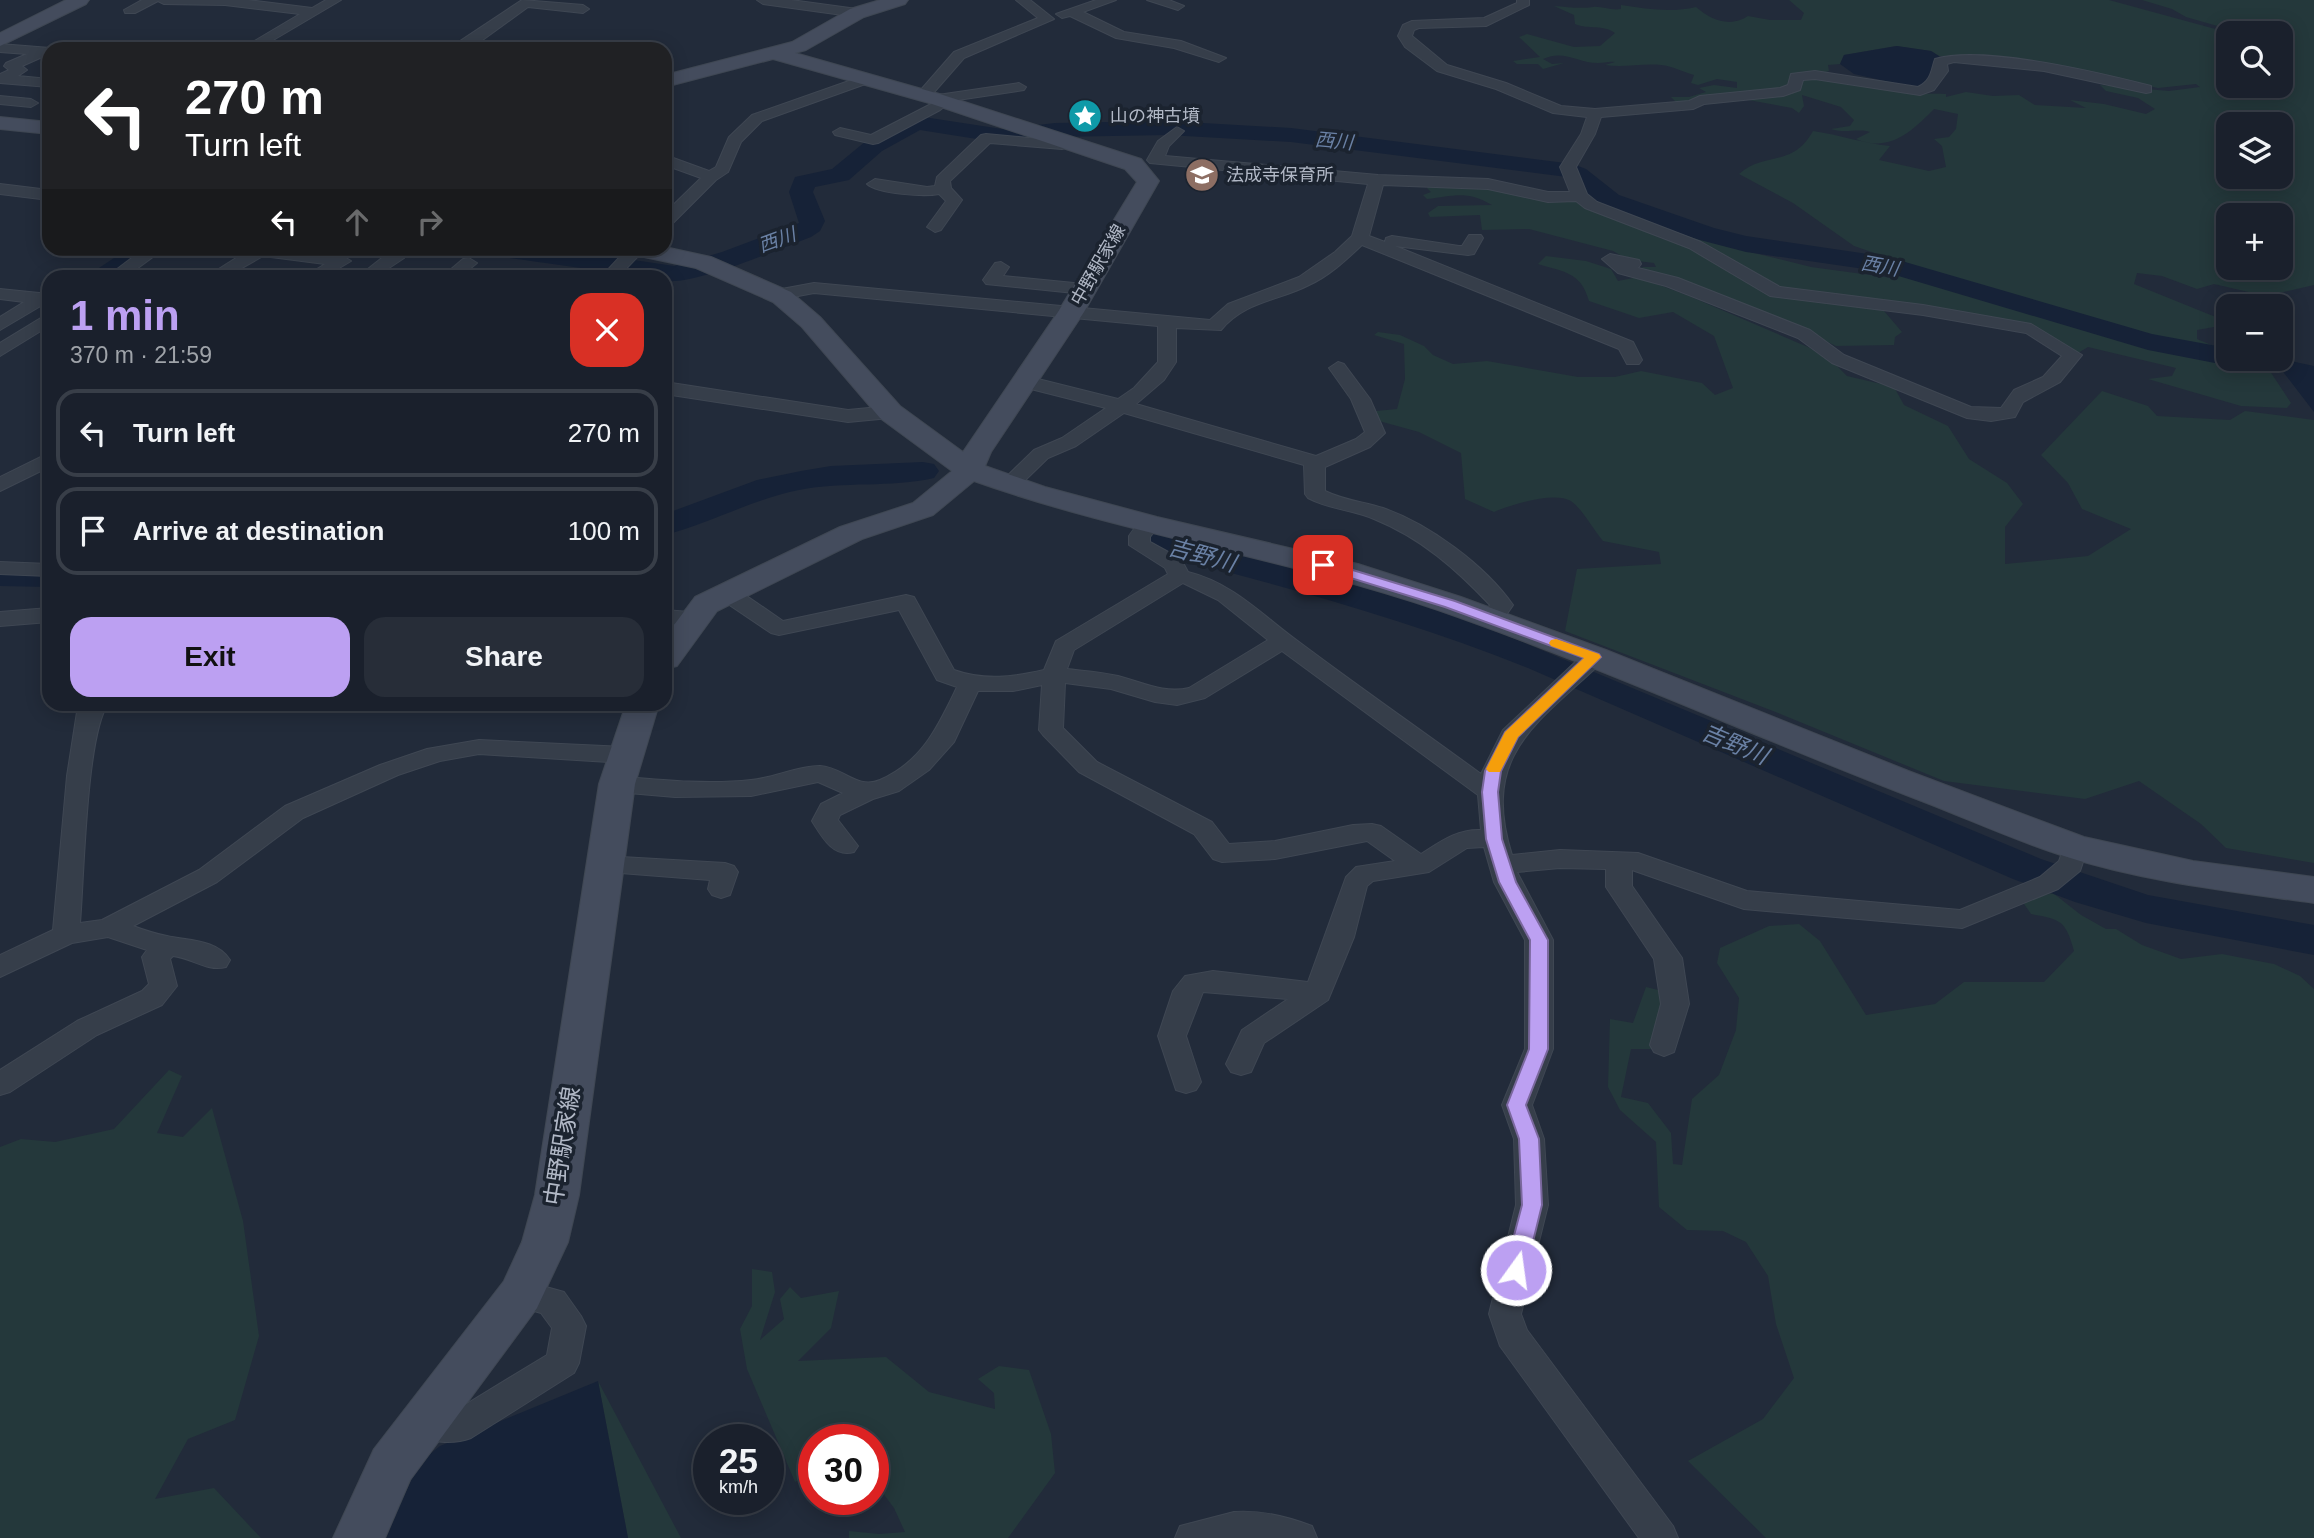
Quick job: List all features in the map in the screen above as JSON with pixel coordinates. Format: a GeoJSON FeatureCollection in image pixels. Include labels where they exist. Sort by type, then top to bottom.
{"type":"FeatureCollection","features":[{"type":"Feature","properties":{"kind":"main road"},"geometry":{"type":"LineString","coordinates":[[0,40],[80,0]]}},
{"type":"Feature","properties":{"kind":"main road"},"geometry":{"type":"LineString","coordinates":[[672,79],[777,54],[805,44],[857,13],[899,0]]}},
{"type":"Feature","properties":{"kind":"main road"},"geometry":{"type":"LineString","coordinates":[[777,54],[935,99],[1149,168]]}},
{"type":"Feature","properties":{"kind":"main road"},"geometry":{"type":"LineString","coordinates":[[0,123],[42,127]]}},
{"type":"Feature","properties":{"kind":"main road","name":"中野駅家線"},"geometry":{"type":"LineString","coordinates":[[672,638],[679,618],[851,533],[923,509],[953,487],[969,470],[977,452],[1026,382],[1077,300],[1148,181],[1149,168]]}},
{"type":"Feature","properties":{"kind":"main road"},"geometry":{"type":"LineString","coordinates":[[627,259],[703,262],[777,295],[811,322],[890,412],[969,470],[1009,485],[1150,524],[1347,572],[1490,619],[1581,669],[1899,780],[2075,847],[2193,874],[2314,890]]}},
{"type":"Feature","properties":{"kind":"main road","name":"中野駅家線"},"geometry":{"type":"LineString","coordinates":[[359,1538],[392,1465],[521,1294],[545,1242],[557,1195],[604,866],[621,769],[640,711]]}},
{"type":"Feature","properties":{"kind":"street"},"geometry":{"type":"LineString","coordinates":[[130,10],[153,0]]}},
{"type":"Feature","properties":{"kind":"street"},"geometry":{"type":"LineString","coordinates":[[164,0],[225,1],[314,12]]}},
{"type":"Feature","properties":{"kind":"street"},"geometry":{"type":"LineString","coordinates":[[260,42],[335,0]]}},
{"type":"Feature","properties":{"kind":"street"},"geometry":{"type":"LineString","coordinates":[[763,0],[857,13]]}},
{"type":"Feature","properties":{"kind":"street"},"geometry":{"type":"LineString","coordinates":[[1022,0],[1048,17]]}},
{"type":"Feature","properties":{"kind":"street"},"geometry":{"type":"LineString","coordinates":[[840,132],[873,140],[895,120],[919,118],[935,99],[960,55],[976,46],[1035,26],[1048,17],[1110,0]]}},
{"type":"Feature","properties":{"kind":"street"},"geometry":{"type":"LineString","coordinates":[[1153,0],[1178,6]]}},
{"type":"Feature","properties":{"kind":"street"},"geometry":{"type":"LineString","coordinates":[[1523,0],[1522,5],[1486,22],[1417,24],[1408,28],[1405,36],[1410,44],[1442,68],[1501,86],[1558,110],[1595,113],[1693,105],[1700,100],[1783,92],[1795,87],[1796,77],[1815,75],[1920,91],[1929,87],[1941,71],[1940,62],[1952,58],[2044,67],[2147,89]]}},
{"type":"Feature","properties":{"kind":"street"},"geometry":{"type":"LineString","coordinates":[[470,42],[528,1],[583,9]]}},
{"type":"Feature","properties":{"kind":"street"},"geometry":{"type":"LineString","coordinates":[[1073,12],[1121,34],[1176,44],[1220,58]]}},
{"type":"Feature","properties":{"kind":"street"},"geometry":{"type":"LineString","coordinates":[[0,48],[42,51]]}},
{"type":"Feature","properties":{"kind":"street"},"geometry":{"type":"LineString","coordinates":[[0,79],[20,70],[11,66],[42,53]]}},
{"type":"Feature","properties":{"kind":"street"},"geometry":{"type":"LineString","coordinates":[[0,79],[42,82]]}},
{"type":"Feature","properties":{"kind":"street"},"geometry":{"type":"LineString","coordinates":[[672,215],[711,177],[723,169],[734,140],[757,118],[866,79]]}},
{"type":"Feature","properties":{"kind":"street"},"geometry":{"type":"LineString","coordinates":[[935,99],[1018,87]]}},
{"type":"Feature","properties":{"kind":"street"},"geometry":{"type":"LineString","coordinates":[[0,100],[32,103]]}},
{"type":"Feature","properties":{"kind":"street"},"geometry":{"type":"LineString","coordinates":[[1595,113],[1588,134],[1569,167],[1580,196],[1591,205],[1718,256],[1776,292],[1923,310],[2031,329],[2073,355],[2050,381],[2022,391],[2012,402],[2008,413],[1991,415],[1967,412],[1838,359],[1804,334],[1672,282],[1624,270],[1610,259],[1633,264]]}},
{"type":"Feature","properties":{"kind":"street"},"geometry":{"type":"LineString","coordinates":[[1149,168],[1163,144],[1177,131]]}},
{"type":"Feature","properties":{"kind":"street"},"geometry":{"type":"LineString","coordinates":[[935,227],[954,200],[943,190],[942,180],[986,138],[1062,145],[1052,136]]}},
{"type":"Feature","properties":{"kind":"street"},"geometry":{"type":"LineString","coordinates":[[1149,168],[1201,162],[1378,180],[1488,184],[1548,197],[1580,196]]}},
{"type":"Feature","properties":{"kind":"street"},"geometry":{"type":"LineString","coordinates":[[672,163],[711,177]]}},
{"type":"Feature","properties":{"kind":"street"},"geometry":{"type":"LineString","coordinates":[[1001,267],[992,280],[1167,323],[1215,326],[1235,305],[1305,281],[1326,268],[1360,238],[1370,211],[1372,189],[1378,180]]}},
{"type":"Feature","properties":{"kind":"street"},"geometry":{"type":"LineString","coordinates":[[875,184],[927,192],[943,190]]}},
{"type":"Feature","properties":{"kind":"street"},"geometry":{"type":"LineString","coordinates":[[0,189],[42,191]]}},
{"type":"Feature","properties":{"kind":"street"},"geometry":{"type":"LineString","coordinates":[[0,201],[18,191]]}},
{"type":"Feature","properties":{"kind":"street"},"geometry":{"type":"LineString","coordinates":[[1360,238],[1459,251],[1468,250],[1475,238]]}},
{"type":"Feature","properties":{"kind":"street"},"geometry":{"type":"LineString","coordinates":[[1360,238],[1627,346],[1633,360]]}},
{"type":"Feature","properties":{"kind":"street"},"geometry":{"type":"LineString","coordinates":[[125,270],[145,256]]}},
{"type":"Feature","properties":{"kind":"street"},"geometry":{"type":"LineString","coordinates":[[226,270],[251,256]]}},
{"type":"Feature","properties":{"kind":"street"},"geometry":{"type":"LineString","coordinates":[[302,256],[343,261],[326,270]]}},
{"type":"Feature","properties":{"kind":"street"},"geometry":{"type":"LineString","coordinates":[[375,270],[395,256]]}},
{"type":"Feature","properties":{"kind":"street"},"geometry":{"type":"LineString","coordinates":[[459,270],[469,263]]}},
{"type":"Feature","properties":{"kind":"street"},"geometry":{"type":"LineString","coordinates":[[777,295],[814,288],[1077,300]]}},
{"type":"Feature","properties":{"kind":"street"},"geometry":{"type":"LineString","coordinates":[[0,294],[42,298]]}},
{"type":"Feature","properties":{"kind":"street"},"geometry":{"type":"LineString","coordinates":[[0,325],[42,300]]}},
{"type":"Feature","properties":{"kind":"street"},"geometry":{"type":"LineString","coordinates":[[0,351],[42,323]]}},
{"type":"Feature","properties":{"kind":"street"},"geometry":{"type":"LineString","coordinates":[[1009,485],[1041,454],[1069,442],[1141,393],[1167,362],[1167,323]]}},
{"type":"Feature","properties":{"kind":"street"},"geometry":{"type":"LineString","coordinates":[[1026,382],[1121,406],[1315,464],[1363,443],[1375,433],[1370,415],[1353,386],[1338,368]]}},
{"type":"Feature","properties":{"kind":"street"},"geometry":{"type":"LineString","coordinates":[[672,389],[848,416],[890,412]]}},
{"type":"Feature","properties":{"kind":"street"},"geometry":{"type":"LineString","coordinates":[[0,485],[42,462]]}},
{"type":"Feature","properties":{"kind":"street"},"geometry":{"type":"LineString","coordinates":[[1315,464],[1315,494],[1324,499],[1383,515],[1448,550],[1502,605],[1490,619]]}},
{"type":"Feature","properties":{"kind":"street"},"geometry":{"type":"LineString","coordinates":[[1150,524],[1139,536],[1140,545],[1173,564],[1180,576]]}},
{"type":"Feature","properties":{"kind":"street"},"geometry":{"type":"LineString","coordinates":[[0,568],[42,570]]}},
{"type":"Feature","properties":{"kind":"street"},"geometry":{"type":"LineString","coordinates":[[1420,866],[1372,832],[1353,833],[1275,850],[1222,853],[1203,828],[1088,767],[1051,730],[1054,675],[1057,659],[1064,646],[1180,576],[1194,579],[1248,609],[1283,641],[1490,792]]}},
{"type":"Feature","properties":{"kind":"street"},"geometry":{"type":"LineString","coordinates":[[727,593],[779,628],[906,602],[945,675],[970,684],[1013,684],[1054,675],[1114,682],[1163,697],[1177,698],[1197,693],[1283,641]]}},
{"type":"Feature","properties":{"kind":"street"},"geometry":{"type":"LineString","coordinates":[[0,619],[42,616]]}},
{"type":"Feature","properties":{"kind":"street"},"geometry":{"type":"LineString","coordinates":[[1581,669],[1511,735],[1493,771],[1490,792],[1498,852],[1518,904],[1539,940],[1539,1049],[1517,1105],[1529,1139],[1532,1205],[1505,1314],[1512,1336],[1660,1538]]}},
{"type":"Feature","properties":{"kind":"street"},"geometry":{"type":"LineString","coordinates":[[845,846],[825,821],[830,810],[864,793],[890,785],[920,765],[942,743],[970,684]]}},
{"type":"Feature","properties":{"kind":"street"},"geometry":{"type":"LineString","coordinates":[[66,935],[79,776],[90,711]]}},
{"type":"Feature","properties":{"kind":"street"},"geometry":{"type":"LineString","coordinates":[[0,967],[66,935],[108,928],[208,876],[294,812],[389,770],[436,754],[479,747],[621,769],[675,789],[751,788],[820,774],[864,793]]}},
{"type":"Feature","properties":{"kind":"street"},"geometry":{"type":"LineString","coordinates":[[1241,1064],[1252,1037],[1318,993],[1340,937],[1355,883],[1365,873],[1420,866],[1469,838],[1498,852],[1560,859],[1638,862],[1744,900],[1962,919],[2049,883],[2071,864],[2075,847]]}},
{"type":"Feature","properties":{"kind":"street"},"geometry":{"type":"LineString","coordinates":[[1619,862],[1619,887],[1668,958],[1675,1004],[1664,1045]]}},
{"type":"Feature","properties":{"kind":"street"},"geometry":{"type":"LineString","coordinates":[[604,866],[725,872],[720,889]]}},
{"type":"Feature","properties":{"kind":"street"},"geometry":{"type":"LineString","coordinates":[[108,928],[167,946],[192,948],[216,960]]}},
{"type":"Feature","properties":{"kind":"street"},"geometry":{"type":"LineString","coordinates":[[0,1084],[86,1028],[152,998],[163,986],[156,957],[167,946]]}},
{"type":"Feature","properties":{"kind":"street"},"geometry":{"type":"LineString","coordinates":[[1186,1082],[1172,1036],[1187,991],[1195,983],[1213,981],[1318,993]]}},
{"type":"Feature","properties":{"kind":"street"},"geometry":{"type":"LineString","coordinates":[[424,1424],[459,1427],[562,1363],[569,1326],[552,1302],[521,1294]]}},
{"type":"Feature","properties":{"kind":"street"},"geometry":{"type":"LineString","coordinates":[[1193,1538],[1222,1528],[1267,1528],[1300,1538]]}},
{"type":"Feature","properties":{"kind":"green space"},"geometry":{"type":"Polygon","coordinates":[[[1789,0],[2109,0],[2216,29],[2216,98],[2293,98],[2293,21],[2216,21],[2216,26],[2142,0],[2314,0],[2314,285],[2275,294],[2257,294],[2214,284],[2197,289],[2162,276],[2137,273],[2134,284],[2216,317],[2216,328],[2197,330],[2197,339],[2216,347],[2216,371],[2270,371],[2291,403],[2287,408],[2241,406],[2148,379],[2172,376],[2176,368],[2088,347],[2078,353],[2034,327],[1777,289],[1673,235],[1672,229],[1811,267],[1892,278],[1898,261],[1854,246],[1793,203],[1739,174],[1749,167],[1797,150],[1813,131],[1868,143],[1856,139],[1870,132],[1831,129],[1850,126],[1854,120],[1841,107],[1802,95],[1804,106],[1799,113],[1792,108],[1743,99],[1713,104],[1679,105],[1671,97],[1689,97],[1706,92],[1699,88],[1714,85],[1737,88],[1737,82],[1717,79],[1698,85],[1691,83],[1694,75],[1665,66],[1612,66],[1605,65],[1615,62],[1598,63],[1558,55],[1543,59],[1552,64],[1564,63],[1543,69],[1538,64],[1517,64],[1513,61],[1540,57],[1519,37],[1527,34],[1574,47],[1600,46],[1615,33],[1575,24],[1574,15],[1554,6],[1621,9],[1621,5],[1668,10],[1696,7],[1714,19],[1728,22],[1748,16],[1770,20],[1801,20],[1804,13],[1789,0]],[[1896,46],[1844,55],[1840,64],[1828,65],[1829,71],[1793,82],[1835,80],[1907,93],[1946,94],[1946,97],[1966,92],[1993,96],[2019,95],[2035,105],[2086,108],[2070,100],[2104,104],[2146,114],[2155,109],[2138,98],[2106,91],[2100,85],[2169,91],[2200,87],[2196,84],[2158,88],[2066,69],[1939,56],[1931,51],[1896,46]],[[1934,109],[1900,138],[1868,143],[1890,146],[1879,160],[1929,171],[1946,167],[1942,146],[1934,139],[1949,137],[1956,129],[1958,114],[1934,109]]]}},
{"type":"Feature","properties":{"kind":"green space"},"geometry":{"type":"Polygon","coordinates":[[[1431,185],[1473,185],[1579,202],[1660,238],[1695,249],[1768,291],[1845,301],[1884,311],[1902,332],[1895,337],[1894,345],[1836,346],[1786,322],[1645,272],[1642,267],[1656,267],[1654,263],[1629,260],[1613,251],[1529,229],[1482,230],[1480,215],[1430,217],[1428,213],[1438,206],[1492,205],[1467,196],[1427,199],[1423,195],[1431,192],[1427,188],[1431,185]]]}},
{"type":"Feature","properties":{"kind":"green space"},"geometry":{"type":"Polygon","coordinates":[[[1546,256],[1586,261],[1611,269],[1618,281],[1638,277],[1689,296],[1810,348],[1847,376],[1894,387],[1904,405],[1948,426],[1969,459],[2007,483],[2023,504],[2005,527],[2005,564],[2088,556],[2131,529],[2082,509],[2068,483],[2041,455],[2102,391],[2148,406],[2157,416],[2230,420],[2245,411],[2314,420],[2314,863],[2226,848],[2201,824],[2139,781],[2085,799],[1944,781],[1773,711],[1565,631],[1577,569],[1661,564],[1659,552],[1603,541],[1580,509],[1563,498],[1532,500],[1494,512],[1465,499],[1461,453],[1419,432],[1379,421],[1376,411],[1397,409],[1405,379],[1404,344],[1374,335],[1378,332],[1400,335],[1453,364],[1487,361],[1578,377],[1615,377],[1641,371],[1702,383],[1715,395],[1733,388],[1714,336],[1673,312],[1639,318],[1589,301],[1586,291],[1576,279],[1538,264],[1546,256]]]}},
{"type":"Feature","properties":{"kind":"green space"},"geometry":{"type":"Polygon","coordinates":[[[2053,893],[2081,915],[2106,929],[2116,929],[2142,945],[2181,959],[2222,954],[2274,964],[2300,976],[2314,989],[2314,1538],[1766,1538],[1688,1461],[1763,1419],[1794,1378],[1776,1324],[1768,1276],[1746,1242],[1723,1231],[1687,1230],[1659,1207],[1656,1142],[1620,1110],[1608,1087],[1610,1019],[1633,1023],[1646,987],[1666,992],[1663,1023],[1651,1049],[1631,1049],[1621,1097],[1648,1103],[1671,1133],[1673,1164],[1682,1165],[1692,1099],[1719,1075],[1736,1030],[1739,998],[1717,963],[1720,948],[1769,926],[1799,924],[1820,941],[1866,1015],[1935,1004],[1964,982],[2044,982],[2074,951],[2068,933],[2061,923],[2031,914],[2022,901],[2053,893]]]}},
{"type":"Feature","properties":{"kind":"green space"},"geometry":{"type":"Polygon","coordinates":[[[169,1070],[182,1076],[157,1133],[183,1137],[212,1108],[243,1221],[259,1336],[235,1420],[188,1439],[155,1499],[214,1488],[261,1538],[0,1538],[0,1147],[21,1139],[55,1142],[114,1129],[169,1070]]]}},
{"type":"Feature","properties":{"kind":"green space"},"geometry":{"type":"Polygon","coordinates":[[[752,1269],[772,1272],[775,1292],[760,1340],[784,1319],[780,1299],[790,1287],[801,1298],[839,1291],[831,1328],[798,1361],[886,1357],[929,1392],[995,1409],[994,1393],[978,1379],[999,1366],[1029,1370],[1051,1434],[1055,1473],[1008,1538],[849,1538],[849,1531],[879,1534],[905,1532],[889,1501],[889,1424],[798,1424],[798,1480],[795,1482],[784,1456],[784,1424],[770,1424],[747,1369],[740,1329],[752,1306],[752,1269]]]}},
{"type":"Feature","properties":{"kind":"green space"},"geometry":{"type":"Polygon","coordinates":[[[598,1381],[681,1538],[628,1538],[598,1381]]]}},
{"type":"Feature","properties":{"kind":"water"},"geometry":{"type":"Polygon","coordinates":[[[1897,46],[1931,51],[1939,56],[1940,59],[1934,59],[1935,73],[1921,89],[1854,74],[1840,64],[1844,55],[1897,46]]]}},
{"type":"Feature","properties":{"kind":"water"},"geometry":{"type":"Polygon","coordinates":[[[2293,361],[2314,366],[2314,412],[2282,371],[2293,371],[2293,361]]]}},
{"type":"Feature","properties":{"kind":"water"},"geometry":{"type":"Polygon","coordinates":[[[598,1381],[628,1538],[384,1538],[420,1462],[440,1446],[598,1381]]]}},
{"type":"Feature","properties":{"kind":"waterway","name":"西川"},"geometry":{"type":"LineString","coordinates":[[672,274],[731,258],[802,232],[811,226],[812,221],[801,192],[804,182],[840,175],[874,146],[917,123],[1002,136],[1055,130],[1168,128],[1291,135],[1573,171],[1610,200],[1705,234],[1746,244],[1888,265],[2148,342],[2216,354]]}},
{"type":"Feature","properties":{"kind":"waterway","name":"西川"},"geometry":{"type":"LineString","coordinates":[[114,270],[136,256]]}},
{"type":"Feature","properties":{"kind":"waterway","name":"西川"},"geometry":{"type":"LineString","coordinates":[[551,256],[647,270]]}},
{"type":"Feature","properties":{"kind":"waterway","name":"吉野川"},"geometry":{"type":"LineString","coordinates":[[672,522],[768,487],[801,480],[831,475],[923,471]]}},
{"type":"Feature","properties":{"kind":"waterway","name":"吉野川"},"geometry":{"type":"LineString","coordinates":[[1157,543],[1353,594],[1460,628],[1541,660],[2027,869],[2090,892],[2146,909],[2314,940]]}},
{"type":"Feature","properties":{"kind":"waterway","name":"吉野川"},"geometry":{"type":"LineString","coordinates":[[0,576],[42,577]]}},
{"type":"Feature","properties":{"kind":"slow traffic"},"geometry":{"type":"LineString","coordinates":[[1494,769],[1511,735],[1594,657],[1556,643]]}},
{"type":"Feature","properties":{"kind":"place","name":"山の神古墳"},"geometry":{"type":"Point","coordinates":[1085,116]}},
{"type":"Feature","properties":{"kind":"place","name":"法成寺保育所"},"geometry":{"type":"Point","coordinates":[1202,175]}},
{"type":"Feature","properties":{"kind":"route"},"geometry":{"type":"LineString","coordinates":[[1323,565],[1450,604],[1594,657],[1511,735],[1493,771],[1490,792],[1494,839],[1507,882],[1539,940],[1539,1049],[1517,1105],[1529,1139],[1532,1205],[1516,1270]]}}]}
